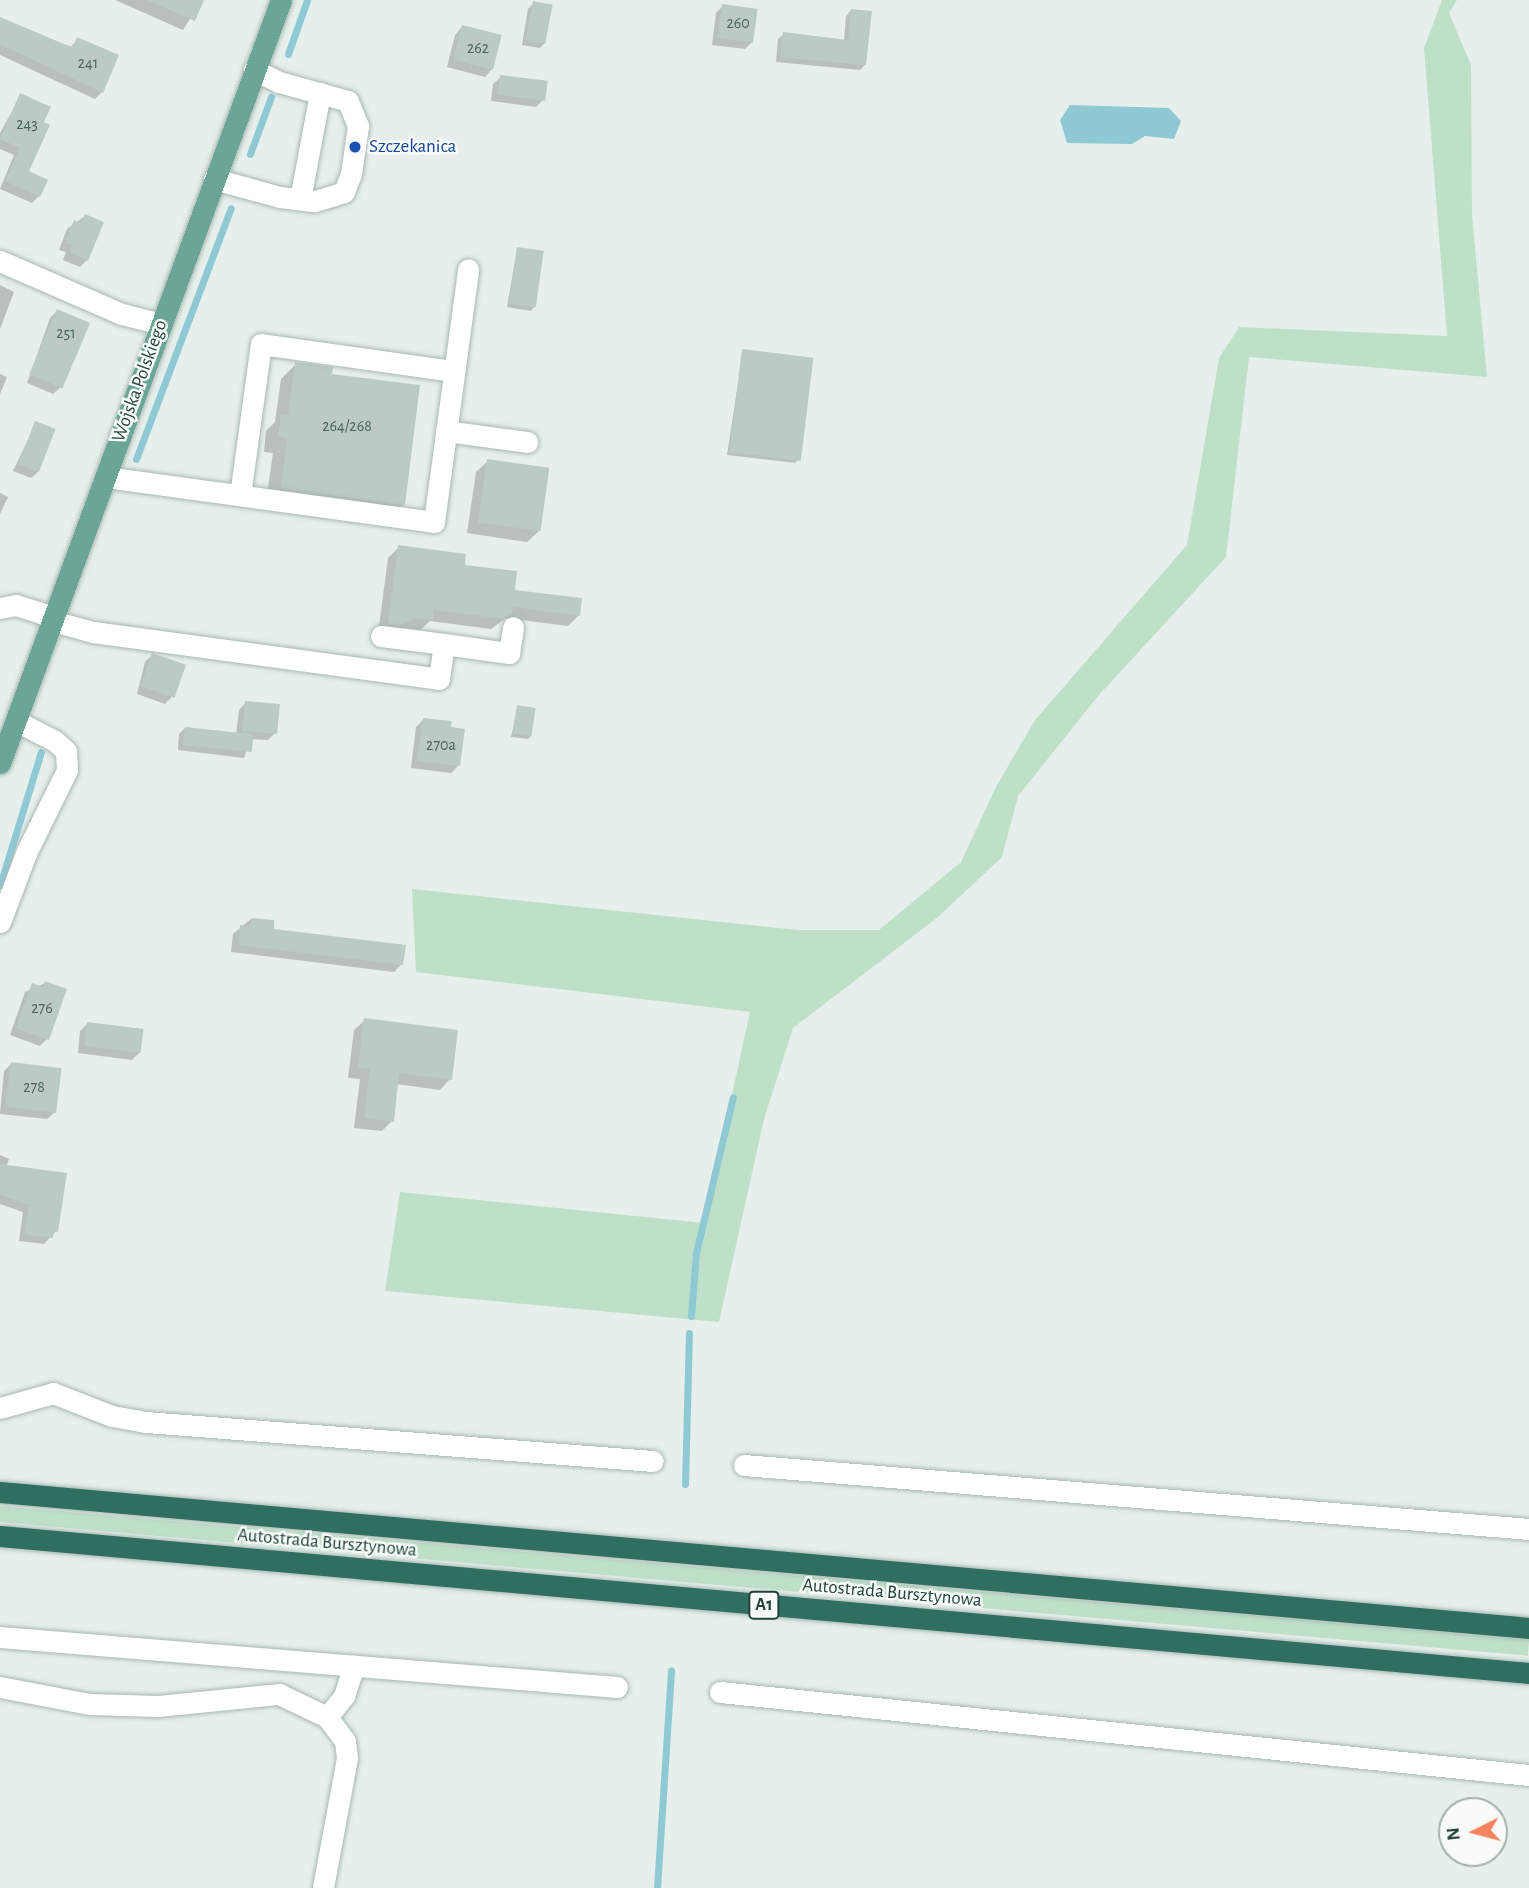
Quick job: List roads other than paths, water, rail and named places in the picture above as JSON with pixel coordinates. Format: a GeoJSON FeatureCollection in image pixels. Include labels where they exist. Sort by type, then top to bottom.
{"type":"FeatureCollection","features":[{"type":"Feature","properties":{"kind":"highway","name":"Autostrada Bursztynowa"},"geometry":{"type":"LineString","coordinates":[[0,1492],[1529,1628]]}},
{"type":"Feature","properties":{"kind":"highway","name":"Autostrada Bursztynowa"},"geometry":{"type":"LineString","coordinates":[[0,1536],[1529,1673]]}},
{"type":"Feature","properties":{"kind":"main road","name":"Wojska Polskiego"},"geometry":{"type":"LineString","coordinates":[[0,763],[281,0]]}},
{"type":"Feature","properties":{"kind":"street"},"geometry":{"type":"LineString","coordinates":[[214,179],[300,199],[332,199],[344,192],[351,174],[358,126],[355,109],[348,101],[279,82],[254,69]]}},
{"type":"Feature","properties":{"kind":"street"},"geometry":{"type":"LineString","coordinates":[[300,199],[320,93]]}},
{"type":"Feature","properties":{"kind":"street"},"geometry":{"type":"LineString","coordinates":[[0,261],[122,314],[160,324]]}},
{"type":"Feature","properties":{"kind":"street"},"geometry":{"type":"LineString","coordinates":[[106,477],[433,522],[468,269]]}},
{"type":"Feature","properties":{"kind":"street"},"geometry":{"type":"LineString","coordinates":[[240,495],[261,344],[454,371]]}},
{"type":"Feature","properties":{"kind":"street"},"geometry":{"type":"LineString","coordinates":[[446,431],[527,442]]}},
{"type":"Feature","properties":{"kind":"street"},"geometry":{"type":"LineString","coordinates":[[0,608],[16,605],[93,632],[439,679],[444,644]]}},
{"type":"Feature","properties":{"kind":"street"},"geometry":{"type":"LineString","coordinates":[[381,636],[509,653],[513,627]]}},
{"type":"Feature","properties":{"kind":"street"},"geometry":{"type":"LineString","coordinates":[[0,922],[27,850],[67,770],[66,751],[55,741],[16,721]]}},
{"type":"Feature","properties":{"kind":"street"},"geometry":{"type":"LineString","coordinates":[[0,1408],[53,1393],[111,1416],[146,1422],[653,1461]]}},
{"type":"Feature","properties":{"kind":"street"},"geometry":{"type":"LineString","coordinates":[[744,1465],[1529,1529]]}},
{"type":"Feature","properties":{"kind":"street"},"geometry":{"type":"LineString","coordinates":[[0,1637],[617,1687]]}},
{"type":"Feature","properties":{"kind":"street"},"geometry":{"type":"LineString","coordinates":[[327,1717],[344,1696],[354,1666]]}},
{"type":"Feature","properties":{"kind":"street"},"geometry":{"type":"LineString","coordinates":[[0,1687],[35,1696],[117,1705],[158,1706],[279,1694],[327,1717],[345,1741],[347,1758],[323,1888]]}},
{"type":"Feature","properties":{"kind":"street"},"geometry":{"type":"LineString","coordinates":[[720,1692],[1529,1775]]}},
{"type":"Feature","properties":{"kind":"water"},"geometry":{"type":"Polygon","coordinates":[[[1070,105],[1169,108],[1181,121],[1174,139],[1145,136],[1132,144],[1067,143],[1060,120],[1070,105]]]}},
{"type":"Feature","properties":{"kind":"waterway"},"geometry":{"type":"LineString","coordinates":[[288,54],[307,0]]}},
{"type":"Feature","properties":{"kind":"waterway"},"geometry":{"type":"LineString","coordinates":[[250,154],[271,97]]}},
{"type":"Feature","properties":{"kind":"waterway"},"geometry":{"type":"LineString","coordinates":[[136,459],[231,208]]}},
{"type":"Feature","properties":{"kind":"waterway"},"geometry":{"type":"LineString","coordinates":[[0,885],[41,752]]}},
{"type":"Feature","properties":{"kind":"waterway"},"geometry":{"type":"LineString","coordinates":[[691,1316],[696,1253],[733,1097]]}},
{"type":"Feature","properties":{"kind":"waterway"},"geometry":{"type":"LineString","coordinates":[[685,1484],[689,1333]]}},
{"type":"Feature","properties":{"kind":"waterway"},"geometry":{"type":"LineString","coordinates":[[657,1888],[671,1670]]}},
{"type":"Feature","properties":{"kind":"place","name":"Szczekanica"},"geometry":{"type":"Point","coordinates":[355,147]}}]}
